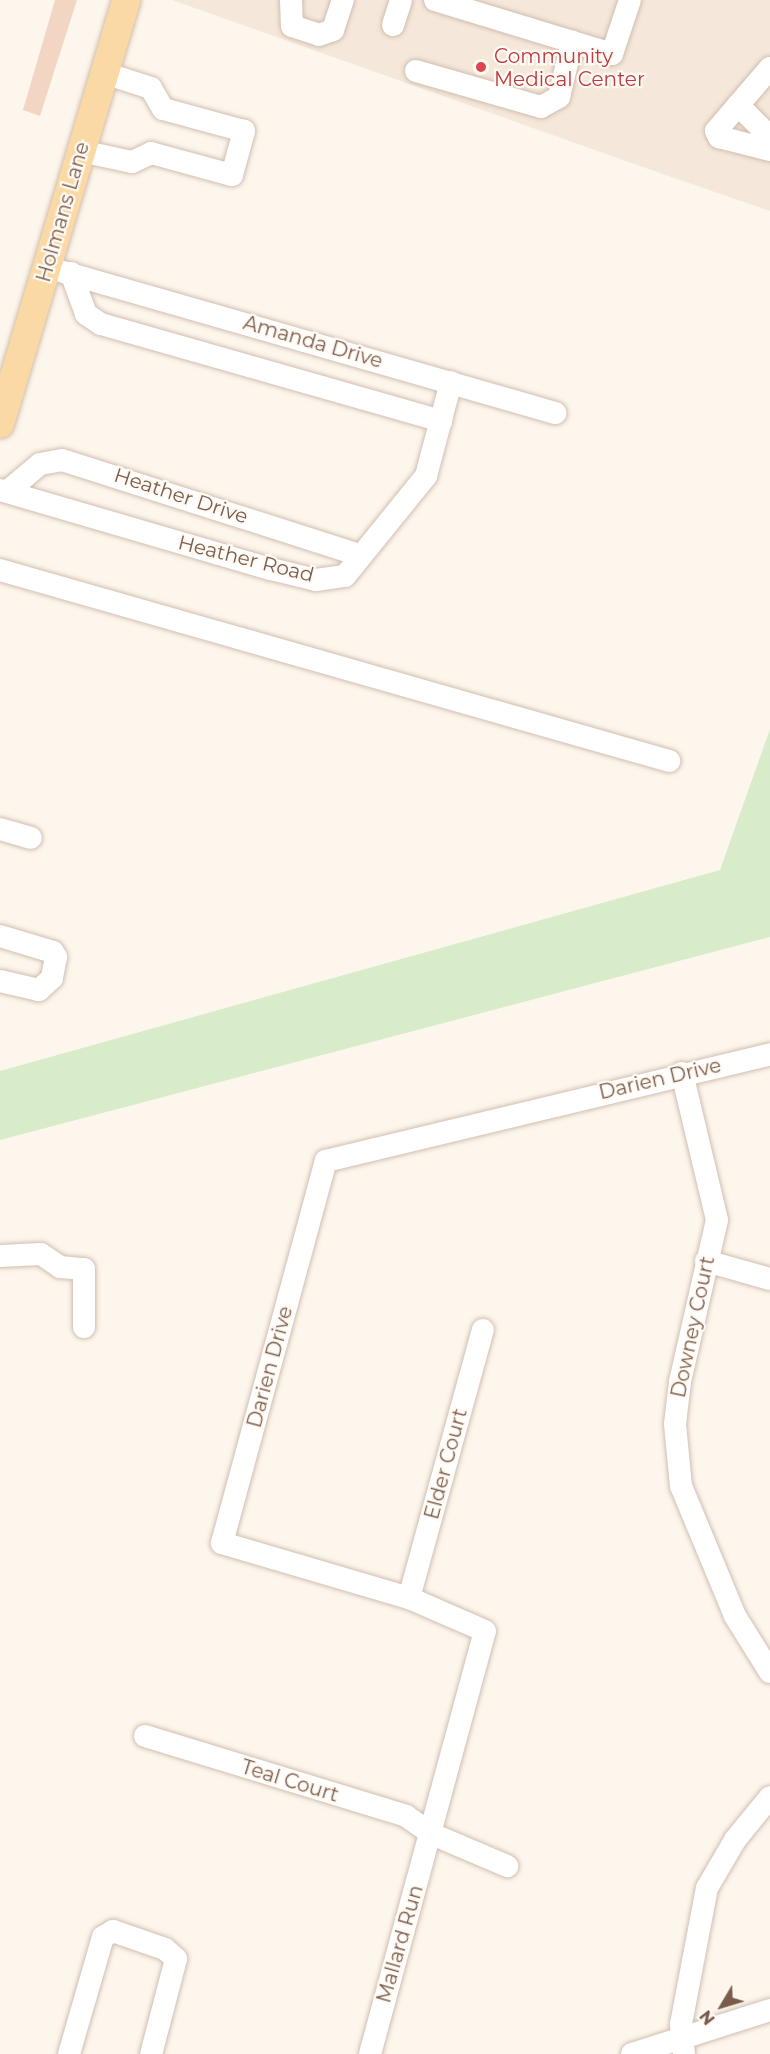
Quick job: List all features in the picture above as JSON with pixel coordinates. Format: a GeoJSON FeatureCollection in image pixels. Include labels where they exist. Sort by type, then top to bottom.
{"type":"FeatureCollection","features":[{"type":"Feature","properties":{"kind":"main road","name":"Holmans Lane"},"geometry":{"type":"LineString","coordinates":[[0,424],[58,270],[81,151],[126,0]]}},
{"type":"Feature","properties":{"kind":"street"},"geometry":{"type":"LineString","coordinates":[[291,0],[287,12],[292,26],[319,35],[333,30],[343,0]]}},
{"type":"Feature","properties":{"kind":"street"},"geometry":{"type":"LineString","coordinates":[[393,25],[401,0]]}},
{"type":"Feature","properties":{"kind":"street"},"geometry":{"type":"LineString","coordinates":[[435,0],[492,8],[572,42],[612,54],[630,0]]}},
{"type":"Feature","properties":{"kind":"street"},"geometry":{"type":"LineString","coordinates":[[416,70],[541,107],[560,97],[572,42]]}},
{"type":"Feature","properties":{"kind":"street"},"geometry":{"type":"LineString","coordinates":[[770,68],[716,131],[719,137],[770,150]]}},
{"type":"Feature","properties":{"kind":"street"},"geometry":{"type":"LineString","coordinates":[[81,151],[132,162],[151,153],[232,175],[244,131],[163,109],[151,88],[104,73]]}},
{"type":"Feature","properties":{"kind":"street"},"geometry":{"type":"LineString","coordinates":[[738,105],[770,137]]}},
{"type":"Feature","properties":{"kind":"street","name":"Amanda Drive"},"geometry":{"type":"LineString","coordinates":[[58,270],[555,413]]}},
{"type":"Feature","properties":{"kind":"street","name":"Amanda Drive"},"geometry":{"type":"LineString","coordinates":[[58,270],[86,314],[101,324],[441,421]]}},
{"type":"Feature","properties":{"kind":"street","name":"Heather Road"},"geometry":{"type":"LineString","coordinates":[[4,491],[316,580],[345,576],[426,476],[451,382]]}},
{"type":"Feature","properties":{"kind":"street","name":"Heather Drive"},"geometry":{"type":"LineString","coordinates":[[4,491],[40,464],[62,460],[360,555]]}},
{"type":"Feature","properties":{"kind":"street"},"geometry":{"type":"LineString","coordinates":[[0,570],[669,761]]}},
{"type":"Feature","properties":{"kind":"street"},"geometry":{"type":"LineString","coordinates":[[0,829],[31,838]]}},
{"type":"Feature","properties":{"kind":"street"},"geometry":{"type":"LineString","coordinates":[[0,936],[53,952],[56,957],[52,978],[39,990],[0,981]]}},
{"type":"Feature","properties":{"kind":"street","name":"Darien Drive"},"geometry":{"type":"LineString","coordinates":[[432,1834],[485,1631],[409,1598],[222,1543],[326,1161],[682,1073],[770,1054]]}},
{"type":"Feature","properties":{"kind":"street","name":"Downey Court"},"geometry":{"type":"LineString","coordinates":[[682,1073],[717,1220],[706,1261],[677,1403],[681,1486],[735,1616],[770,1672]]}},
{"type":"Feature","properties":{"kind":"street"},"geometry":{"type":"LineString","coordinates":[[0,1256],[41,1254],[60,1267],[84,1269],[84,1327]]}},
{"type":"Feature","properties":{"kind":"street"},"geometry":{"type":"LineString","coordinates":[[706,1261],[770,1279]]}},
{"type":"Feature","properties":{"kind":"street","name":"Elder Court"},"geometry":{"type":"LineString","coordinates":[[409,1598],[483,1330]]}},
{"type":"Feature","properties":{"kind":"street","name":"Teal Court"},"geometry":{"type":"LineString","coordinates":[[145,1736],[406,1816],[432,1834],[507,1866]]}},
{"type":"Feature","properties":{"kind":"street"},"geometry":{"type":"LineString","coordinates":[[682,2047],[707,1888],[735,1840],[770,1797]]}},
{"type":"Feature","properties":{"kind":"street","name":"Mallard Run"},"geometry":{"type":"LineString","coordinates":[[370,2054],[432,1834]]}},
{"type":"Feature","properties":{"kind":"street"},"geometry":{"type":"LineString","coordinates":[[69,2054],[103,1937],[113,1931],[165,1949],[176,1959],[151,2054]]}},
{"type":"Feature","properties":{"kind":"street"},"geometry":{"type":"LineString","coordinates":[[632,2054],[682,2047],[770,2010]]}},
{"type":"Feature","properties":{"kind":"shaded area"},"geometry":{"type":"Polygon","coordinates":[[[172,0],[770,0],[770,211],[657,172],[172,0]]]}},
{"type":"Feature","properties":{"kind":"green space"},"geometry":{"type":"Polygon","coordinates":[[[770,729],[770,937],[0,1140],[0,1071],[720,870],[770,729]]]}},
{"type":"Feature","properties":{"kind":"building"},"geometry":{"type":"Polygon","coordinates":[[[55,0],[77,0],[40,116],[23,110],[55,0]]]}},
{"type":"Feature","properties":{"kind":"place","name":"Community Medical Center"},"geometry":{"type":"Point","coordinates":[481,67]}}]}
